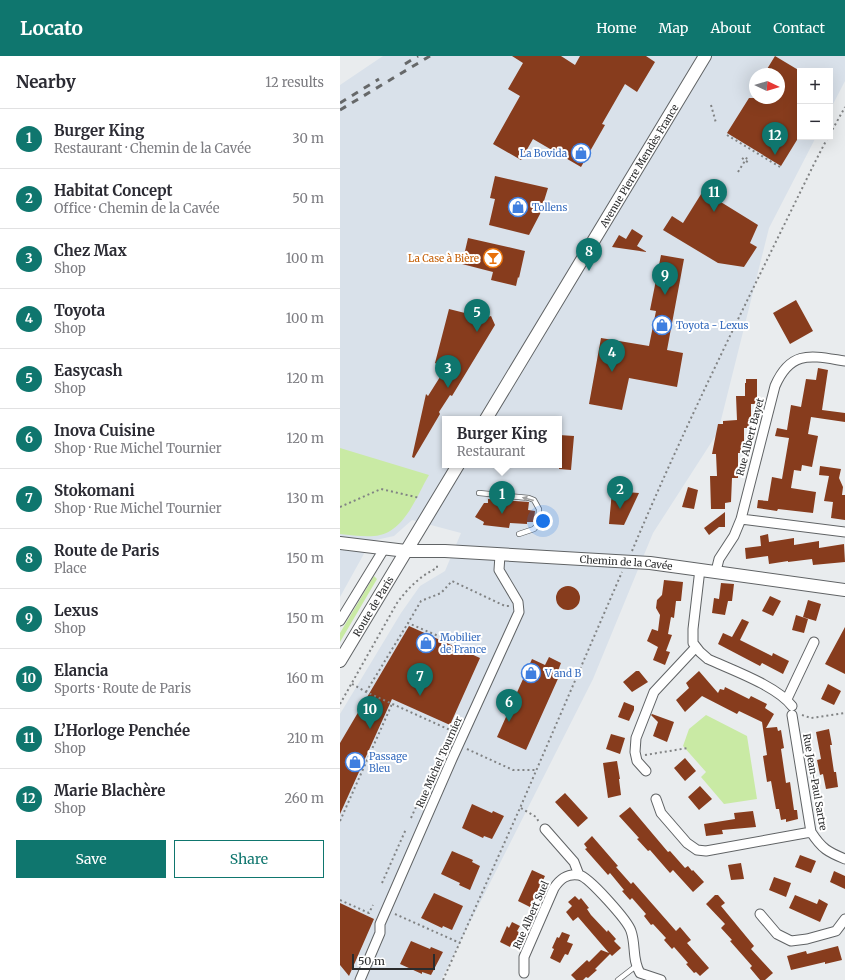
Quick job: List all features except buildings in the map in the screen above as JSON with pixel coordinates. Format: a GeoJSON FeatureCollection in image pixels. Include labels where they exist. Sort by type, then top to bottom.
{"type":"FeatureCollection","features":[{"type":"Feature","properties":{"kind":"main road","name":"Avenue Pierre Mendès France"},"geometry":{"type":"LineString","coordinates":[[488,416],[705,56]]}},
{"type":"Feature","properties":{"kind":"main road"},"geometry":{"type":"LineString","coordinates":[[406,551],[456,468]]}},
{"type":"Feature","properties":{"kind":"main road","name":"Chemin de la Cavée"},"geometry":{"type":"LineString","coordinates":[[340,543],[406,551],[438,551],[650,563],[845,590]]}},
{"type":"Feature","properties":{"kind":"main road","name":"Route de Paris"},"geometry":{"type":"LineString","coordinates":[[340,661],[406,551]]}},
{"type":"Feature","properties":{"kind":"street","name":"Rue Albert Bayet"},"geometry":{"type":"LineString","coordinates":[[716,571],[719,559],[734,536],[741,519],[775,386],[783,370],[790,364],[804,357],[813,356],[845,361]]}},
{"type":"Feature","properties":{"kind":"street"},"geometry":{"type":"LineString","coordinates":[[741,519],[845,532]]}},
{"type":"Feature","properties":{"kind":"street"},"geometry":{"type":"LineString","coordinates":[[340,620],[384,549]]}},
{"type":"Feature","properties":{"kind":"street","name":"Rue Michel Tournier"},"geometry":{"type":"LineString","coordinates":[[360,980],[380,933],[380,924],[519,612],[518,602],[499,570],[500,555]]}},
{"type":"Feature","properties":{"kind":"street"},"geometry":{"type":"LineString","coordinates":[[700,569],[693,629],[693,643],[708,659],[775,690],[792,708],[814,642]]}},
{"type":"Feature","properties":{"kind":"street"},"geometry":{"type":"LineString","coordinates":[[646,771],[637,761],[636,738],[654,692],[696,647]]}},
{"type":"Feature","properties":{"kind":"street","name":"Rue Jean-Paul Sartre"},"geometry":{"type":"LineString","coordinates":[[792,708],[811,832],[819,844],[828,852],[845,860]]}},
{"type":"Feature","properties":{"kind":"street"},"geometry":{"type":"LineString","coordinates":[[656,799],[660,813],[687,843],[696,850],[706,852],[811,832]]}},
{"type":"Feature","properties":{"kind":"street"},"geometry":{"type":"LineString","coordinates":[[545,829],[574,862],[580,875],[589,880],[624,919],[631,931],[636,966],[640,973],[661,980]]}},
{"type":"Feature","properties":{"kind":"street","name":"Rue Albert Suel"},"geometry":{"type":"LineString","coordinates":[[524,973],[524,957],[554,888],[560,879],[567,876],[580,875]]}},
{"type":"Feature","properties":{"kind":"street"},"geometry":{"type":"LineString","coordinates":[[760,914],[777,934],[791,941],[807,939],[836,931],[845,918]]}},
{"type":"Feature","properties":{"kind":"lane"},"geometry":{"type":"LineString","coordinates":[[480,493],[529,498],[534,500],[539,509],[538,524],[534,529],[520,534]]}},
{"type":"Feature","properties":{"kind":"lane"},"geometry":{"type":"LineString","coordinates":[[618,980],[636,966]]}},
{"type":"Feature","properties":{"kind":"path"},"geometry":{"type":"LineString","coordinates":[[711,105],[716,123]]}},
{"type":"Feature","properties":{"kind":"path"},"geometry":{"type":"LineString","coordinates":[[833,129],[845,107]]}},
{"type":"Feature","properties":{"kind":"path"},"geometry":{"type":"LineString","coordinates":[[727,135],[780,167]]}},
{"type":"Feature","properties":{"kind":"path"},"geometry":{"type":"LineString","coordinates":[[631,553],[648,512],[722,352],[826,140]]}},
{"type":"Feature","properties":{"kind":"path"},"geometry":{"type":"LineString","coordinates":[[738,172],[748,156]]}},
{"type":"Feature","properties":{"kind":"path"},"geometry":{"type":"LineString","coordinates":[[742,158],[749,162]]}},
{"type":"Feature","properties":{"kind":"path"},"geometry":{"type":"LineString","coordinates":[[340,507],[381,489],[420,498]]}},
{"type":"Feature","properties":{"kind":"path"},"geometry":{"type":"LineString","coordinates":[[340,704],[397,603],[421,577],[437,568],[438,551]]}},
{"type":"Feature","properties":{"kind":"path"},"geometry":{"type":"LineString","coordinates":[[443,980],[537,770],[623,569]]}},
{"type":"Feature","properties":{"kind":"path"},"geometry":{"type":"LineString","coordinates":[[366,692],[421,601],[441,593],[452,581],[505,606],[511,606]]}},
{"type":"Feature","properties":{"kind":"path"},"geometry":{"type":"LineString","coordinates":[[408,622],[478,653]]}},
{"type":"Feature","properties":{"kind":"path"},"geometry":{"type":"LineString","coordinates":[[352,684],[366,692],[450,730],[448,736]]}},
{"type":"Feature","properties":{"kind":"path"},"geometry":{"type":"LineString","coordinates":[[340,821],[392,704]]}},
{"type":"Feature","properties":{"kind":"path"},"geometry":{"type":"LineString","coordinates":[[792,708],[811,718],[845,713]]}},
{"type":"Feature","properties":{"kind":"path"},"geometry":{"type":"LineString","coordinates":[[466,748],[513,770],[537,770]]}},
{"type":"Feature","properties":{"kind":"path"},"geometry":{"type":"LineString","coordinates":[[636,757],[688,748]]}},
{"type":"Feature","properties":{"kind":"path"},"geometry":{"type":"LineString","coordinates":[[411,818],[440,754]]}},
{"type":"Feature","properties":{"kind":"path"},"geometry":{"type":"LineString","coordinates":[[520,808],[536,818],[545,829]]}},
{"type":"Feature","properties":{"kind":"path"},"geometry":{"type":"LineString","coordinates":[[382,883],[406,829]]}},
{"type":"Feature","properties":{"kind":"path"},"geometry":{"type":"LineString","coordinates":[[340,900],[369,913],[373,905]]}},
{"type":"Feature","properties":{"kind":"path"},"geometry":{"type":"LineString","coordinates":[[393,913],[460,943]]}},
{"type":"Feature","properties":{"kind":"shaded area"},"geometry":{"type":"Polygon","coordinates":[[[383,56],[845,56],[845,81],[833,104],[833,68],[797,68],[797,140],[814,140],[769,228],[718,432],[653,533],[593,679],[441,980],[340,980],[340,714],[401,613],[420,586],[445,571],[461,533],[412,520],[394,536],[371,541],[340,597],[340,85],[383,56]]]}},
{"type":"Feature","properties":{"kind":"green space"},"geometry":{"type":"Polygon","coordinates":[[[340,448],[429,475],[408,513],[393,529],[384,534],[374,536],[340,534],[340,448]]]}},
{"type":"Feature","properties":{"kind":"green space"},"geometry":{"type":"Polygon","coordinates":[[[374,576],[377,579],[340,642],[340,633],[374,576]]]}},
{"type":"Feature","properties":{"kind":"green space"},"geometry":{"type":"Polygon","coordinates":[[[706,715],[747,736],[757,799],[724,804],[701,777],[706,772],[683,746],[689,729],[706,715]]]}},
{"type":"Feature","properties":{"kind":"railway"},"geometry":{"type":"LineString","coordinates":[[405,64],[418,56]]}},
{"type":"Feature","properties":{"kind":"railway"},"geometry":{"type":"LineString","coordinates":[[340,110],[430,56]]}},
{"type":"Feature","properties":{"kind":"railway"},"geometry":{"type":"LineString","coordinates":[[340,103],[379,79]]}},
{"type":"Feature","properties":{"kind":"place","name":"La Bovida"},"geometry":{"type":"Point","coordinates":[581,153]}},
{"type":"Feature","properties":{"kind":"place","name":"Marie Blachère"},"geometry":{"type":"Point","coordinates":[775,155]}},
{"type":"Feature","properties":{"kind":"place","name":"Tollens"},"geometry":{"type":"Point","coordinates":[518,207]}},
{"type":"Feature","properties":{"kind":"place","name":"L’Horloge Penchée"},"geometry":{"type":"Point","coordinates":[714,212]}},
{"type":"Feature","properties":{"kind":"place","name":"La Case à Bière"},"geometry":{"type":"Point","coordinates":[493,258]}},
{"type":"Feature","properties":{"kind":"place","name":"Route de Paris"},"geometry":{"type":"Point","coordinates":[589,271]}},
{"type":"Feature","properties":{"kind":"place","name":"Lexus"},"geometry":{"type":"Point","coordinates":[665,295]}},
{"type":"Feature","properties":{"kind":"place","name":"Toyota - Lexus"},"geometry":{"type":"Point","coordinates":[662,325]}},
{"type":"Feature","properties":{"kind":"place","name":"Easycash"},"geometry":{"type":"Point","coordinates":[477,332]}},
{"type":"Feature","properties":{"kind":"place","name":"Toyota"},"geometry":{"type":"Point","coordinates":[612,372]}},
{"type":"Feature","properties":{"kind":"place","name":"Chez Max"},"geometry":{"type":"Point","coordinates":[448,388]}},
{"type":"Feature","properties":{"kind":"place","name":"Habitat Concept"},"geometry":{"type":"Point","coordinates":[620,509]}},
{"type":"Feature","properties":{"kind":"place","name":"Burger King"},"geometry":{"type":"Point","coordinates":[502,514]}},
{"type":"Feature","properties":{"kind":"place","name":"Mobilier de France"},"geometry":{"type":"Point","coordinates":[426,643]}},
{"type":"Feature","properties":{"kind":"place","name":"V and B"},"geometry":{"type":"Point","coordinates":[531,673]}},
{"type":"Feature","properties":{"kind":"place","name":"Stokomani"},"geometry":{"type":"Point","coordinates":[420,696]}},
{"type":"Feature","properties":{"kind":"place","name":"Inova Cuisine"},"geometry":{"type":"Point","coordinates":[509,722]}},
{"type":"Feature","properties":{"kind":"place","name":"Elancia"},"geometry":{"type":"Point","coordinates":[370,729]}},
{"type":"Feature","properties":{"kind":"place","name":"Passage Bleu"},"geometry":{"type":"Point","coordinates":[355,762]}}]}
